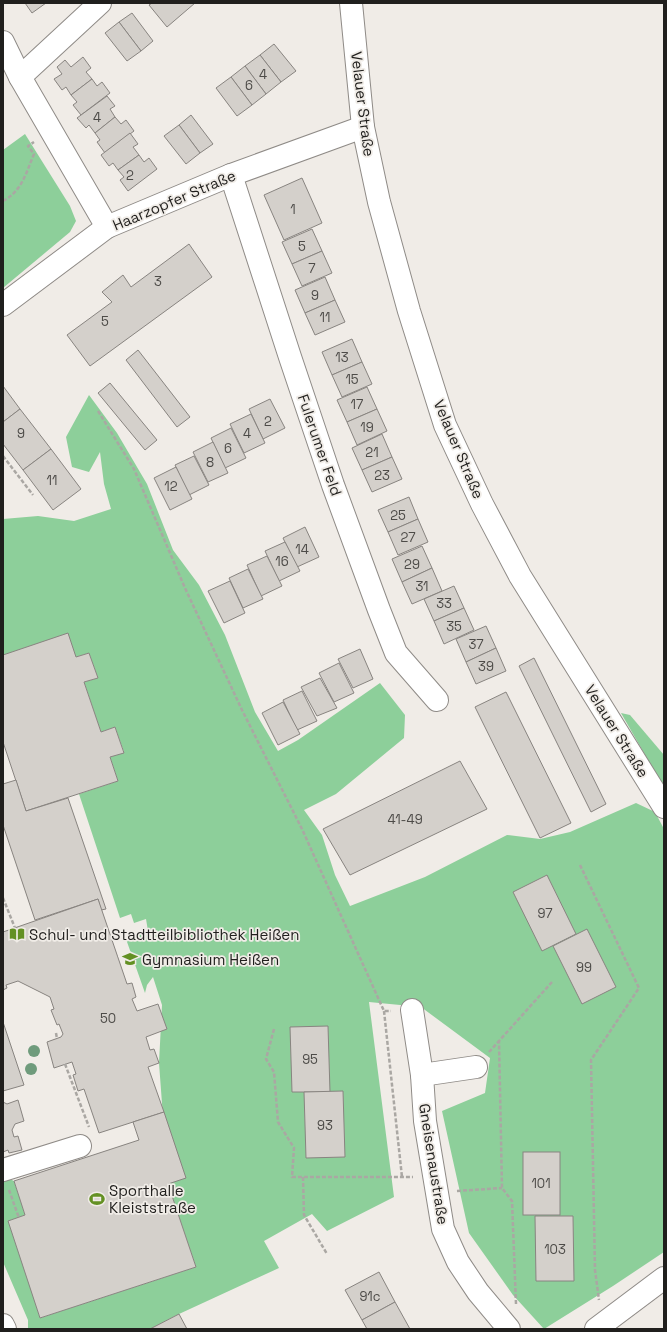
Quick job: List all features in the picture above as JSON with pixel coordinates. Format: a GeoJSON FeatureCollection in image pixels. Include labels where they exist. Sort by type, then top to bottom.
{"type":"FeatureCollection","features":[{"type":"Feature","properties":{"kind":"street"},"geometry":{"type":"LineString","coordinates":[[20,77],[100,3]]}},
{"type":"Feature","properties":{"kind":"street","name":"Velauer Straße"},"geometry":{"type":"LineString","coordinates":[[351,3],[363,127],[379,202],[409,311],[445,425],[482,504],[520,576],[664,808]]}},
{"type":"Feature","properties":{"kind":"street"},"geometry":{"type":"LineString","coordinates":[[3,42],[20,77],[107,227]]}},
{"type":"Feature","properties":{"kind":"street","name":"Haarzopfer Straße"},"geometry":{"type":"LineString","coordinates":[[3,305],[107,227],[231,175],[363,127]]}},
{"type":"Feature","properties":{"kind":"street","name":"Fulerumer Feld"},"geometry":{"type":"LineString","coordinates":[[231,175],[333,485],[379,610],[396,653],[437,700]]}},
{"type":"Feature","properties":{"kind":"street","name":"Gneisenaustraße"},"geometry":{"type":"LineString","coordinates":[[412,1010],[422,1075],[425,1121],[443,1229],[458,1262],[478,1292],[509,1329]]}},
{"type":"Feature","properties":{"kind":"street"},"geometry":{"type":"LineString","coordinates":[[422,1075],[476,1066]]}},
{"type":"Feature","properties":{"kind":"street"},"geometry":{"type":"LineString","coordinates":[[6,1179],[86,1140]]}},
{"type":"Feature","properties":{"kind":"street"},"geometry":{"type":"LineString","coordinates":[[600,1327],[664,1278]]}},
{"type":"Feature","properties":{"kind":"street"},"geometry":{"type":"LineString","coordinates":[[3,1325],[5,1329]]}},
{"type":"Feature","properties":{"kind":"path"},"geometry":{"type":"LineString","coordinates":[[3,201],[11,197],[18,190],[34,154],[28,146],[52,131]]}},
{"type":"Feature","properties":{"kind":"path"},"geometry":{"type":"LineString","coordinates":[[98,411],[134,469],[185,588],[242,710],[302,829],[384,1010],[402,1177]]}},
{"type":"Feature","properties":{"kind":"path"},"geometry":{"type":"LineString","coordinates":[[3,456],[33,495]]}},
{"type":"Feature","properties":{"kind":"path"},"geometry":{"type":"LineString","coordinates":[[580,865],[638,988],[591,1060],[595,1270],[600,1327]]}},
{"type":"Feature","properties":{"kind":"path"},"geometry":{"type":"LineString","coordinates":[[3,898],[15,928]]}},
{"type":"Feature","properties":{"kind":"path"},"geometry":{"type":"LineString","coordinates":[[517,1308],[512,1201],[502,1188],[499,1041],[552,982]]}},
{"type":"Feature","properties":{"kind":"path"},"geometry":{"type":"LineString","coordinates":[[384,1010],[412,1010]]}},
{"type":"Feature","properties":{"kind":"path"},"geometry":{"type":"LineString","coordinates":[[274,1029],[266,1059],[274,1072],[278,1122],[294,1148],[292,1177],[434,1177]]}},
{"type":"Feature","properties":{"kind":"path"},"geometry":{"type":"LineString","coordinates":[[56,1032],[57,1038]]}},
{"type":"Feature","properties":{"kind":"path"},"geometry":{"type":"LineString","coordinates":[[65,1064],[86,1140]]}},
{"type":"Feature","properties":{"kind":"path"},"geometry":{"type":"LineString","coordinates":[[303,1178],[304,1215],[327,1254]]}},
{"type":"Feature","properties":{"kind":"path"},"geometry":{"type":"LineString","coordinates":[[6,1179],[19,1218]]}},
{"type":"Feature","properties":{"kind":"path"},"geometry":{"type":"LineString","coordinates":[[452,1192],[502,1188]]}},
{"type":"Feature","properties":{"kind":"green space"},"geometry":{"type":"Polygon","coordinates":[[[25,134],[70,206],[76,221],[70,232],[3,288],[3,150],[25,134]]]}},
{"type":"Feature","properties":{"kind":"green space"},"geometry":{"type":"Polygon","coordinates":[[[89,395],[117,433],[147,484],[173,550],[199,585],[225,635],[255,712],[278,751],[298,740],[380,683],[405,715],[404,738],[336,794],[304,810],[322,835],[335,875],[350,906],[425,877],[507,835],[540,839],[570,832],[636,803],[655,812],[664,829],[664,1252],[544,1329],[513,1295],[469,1233],[442,1111],[485,1093],[490,1058],[421,1007],[369,1002],[394,1197],[327,1231],[312,1214],[264,1241],[279,1268],[150,1329],[28,1329],[28,1320],[3,1262],[3,1176],[14,1181],[25,1215],[11,1220],[40,1318],[196,1267],[168,1184],[159,1063],[162,1005],[153,977],[147,985],[145,993],[126,939],[148,931],[146,919],[134,923],[131,914],[120,918],[79,794],[118,781],[110,757],[124,752],[115,727],[101,732],[84,682],[98,678],[89,653],[76,657],[3,655],[3,519],[38,516],[74,521],[111,509],[104,484],[100,452],[89,472],[72,467],[66,437],[89,395]]]}},
{"type":"Feature","properties":{"kind":"green space"},"geometry":{"type":"Polygon","coordinates":[[[621,713],[630,715],[664,755],[664,788],[621,713]]]}},
{"type":"Feature","properties":{"kind":"building"},"geometry":{"type":"Polygon","coordinates":[[[25,3],[46,3],[32,13],[25,3]]]}},
{"type":"Feature","properties":{"kind":"building"},"geometry":{"type":"Polygon","coordinates":[[[152,3],[195,3],[167,27],[149,5],[152,3]]]}},
{"type":"Feature","properties":{"kind":"building"},"geometry":{"type":"Polygon","coordinates":[[[132,13],[153,41],[141,51],[119,22],[132,13]]]}},
{"type":"Feature","properties":{"kind":"building"},"geometry":{"type":"Polygon","coordinates":[[[119,22],[141,51],[127,61],[105,33],[119,22]]]}},
{"type":"Feature","properties":{"kind":"building"},"geometry":{"type":"Polygon","coordinates":[[[274,44],[296,71],[281,82],[260,55],[274,44]]]}},
{"type":"Feature","properties":{"kind":"building"},"geometry":{"type":"Polygon","coordinates":[[[260,55],[281,82],[266,94],[245,66],[260,55]]]}},
{"type":"Feature","properties":{"kind":"building"},"geometry":{"type":"Polygon","coordinates":[[[83,57],[91,68],[86,72],[92,79],[71,95],[66,87],[62,90],[54,79],[62,74],[57,67],[65,60],[71,67],[83,57]]]}},
{"type":"Feature","properties":{"kind":"building"},"geometry":{"type":"Polygon","coordinates":[[[245,66],[266,94],[252,105],[231,77],[245,66]]]}},
{"type":"Feature","properties":{"kind":"building"},"geometry":{"type":"Polygon","coordinates":[[[231,77],[252,105],[237,116],[216,88],[231,77]]]}},
{"type":"Feature","properties":{"kind":"building"},"geometry":{"type":"Polygon","coordinates":[[[92,79],[97,86],[102,82],[110,93],[81,115],[73,105],[77,102],[71,95],[92,79]]]}},
{"type":"Feature","properties":{"kind":"building"},"geometry":{"type":"Polygon","coordinates":[[[107,96],[115,106],[110,109],[115,117],[95,133],[89,125],[86,128],[77,118],[107,96]]]}},
{"type":"Feature","properties":{"kind":"building"},"geometry":{"type":"Polygon","coordinates":[[[191,115],[213,144],[200,153],[179,125],[191,115]]]}},
{"type":"Feature","properties":{"kind":"building"},"geometry":{"type":"Polygon","coordinates":[[[115,117],[121,124],[126,120],[134,131],[105,153],[97,142],[100,140],[95,133],[115,117]]]}},
{"type":"Feature","properties":{"kind":"building"},"geometry":{"type":"Polygon","coordinates":[[[179,125],[200,153],[186,164],[164,136],[179,125]]]}},
{"type":"Feature","properties":{"kind":"building"},"geometry":{"type":"Polygon","coordinates":[[[130,133],[138,144],[133,147],[139,155],[118,170],[113,163],[109,166],[101,155],[130,133]]]}},
{"type":"Feature","properties":{"kind":"building"},"geometry":{"type":"Polygon","coordinates":[[[139,155],[144,162],[149,158],[157,169],[128,191],[120,180],[124,177],[118,170],[139,155]]]}},
{"type":"Feature","properties":{"kind":"building"},"geometry":{"type":"Polygon","coordinates":[[[302,178],[322,223],[284,240],[264,195],[302,178]]]}},
{"type":"Feature","properties":{"kind":"building"},"geometry":{"type":"Polygon","coordinates":[[[312,229],[322,251],[292,264],[282,242],[312,229]]]}},
{"type":"Feature","properties":{"kind":"building"},"geometry":{"type":"Polygon","coordinates":[[[189,244],[212,277],[90,366],[67,335],[112,302],[102,292],[123,275],[131,287],[189,244]]]}},
{"type":"Feature","properties":{"kind":"building"},"geometry":{"type":"Polygon","coordinates":[[[322,251],[332,273],[302,286],[292,264],[322,251]]]}},
{"type":"Feature","properties":{"kind":"building"},"geometry":{"type":"Polygon","coordinates":[[[325,277],[335,300],[305,313],[295,290],[325,277]]]}},
{"type":"Feature","properties":{"kind":"building"},"geometry":{"type":"Polygon","coordinates":[[[335,300],[345,322],[315,335],[305,313],[335,300]]]}},
{"type":"Feature","properties":{"kind":"building"},"geometry":{"type":"Polygon","coordinates":[[[352,339],[362,362],[332,375],[322,352],[352,339]]]}},
{"type":"Feature","properties":{"kind":"building"},"geometry":{"type":"Polygon","coordinates":[[[138,350],[190,417],[177,427],[126,360],[138,350]]]}},
{"type":"Feature","properties":{"kind":"building"},"geometry":{"type":"Polygon","coordinates":[[[362,362],[372,384],[342,397],[332,375],[362,362]]]}},
{"type":"Feature","properties":{"kind":"building"},"geometry":{"type":"Polygon","coordinates":[[[110,383],[157,440],[145,450],[98,393],[110,383]]]}},
{"type":"Feature","properties":{"kind":"building"},"geometry":{"type":"Polygon","coordinates":[[[3,386],[20,409],[3,422],[3,386]]]}},
{"type":"Feature","properties":{"kind":"building"},"geometry":{"type":"Polygon","coordinates":[[[367,387],[377,409],[347,422],[337,400],[367,387]]]}},
{"type":"Feature","properties":{"kind":"building"},"geometry":{"type":"Polygon","coordinates":[[[270,399],[285,428],[263,439],[249,409],[270,399]]]}},
{"type":"Feature","properties":{"kind":"building"},"geometry":{"type":"Polygon","coordinates":[[[20,409],[51,449],[23,470],[3,444],[3,422],[20,409]]]}},
{"type":"Feature","properties":{"kind":"building"},"geometry":{"type":"Polygon","coordinates":[[[377,409],[387,431],[357,445],[347,422],[377,409]]]}},
{"type":"Feature","properties":{"kind":"building"},"geometry":{"type":"Polygon","coordinates":[[[251,414],[265,443],[244,453],[230,424],[251,414]]]}},
{"type":"Feature","properties":{"kind":"building"},"geometry":{"type":"Polygon","coordinates":[[[231,428],[246,458],[225,468],[211,438],[231,428]]]}},
{"type":"Feature","properties":{"kind":"building"},"geometry":{"type":"Polygon","coordinates":[[[382,434],[392,457],[362,470],[352,448],[382,434]]]}},
{"type":"Feature","properties":{"kind":"building"},"geometry":{"type":"Polygon","coordinates":[[[213,442],[228,473],[208,482],[193,452],[213,442]]]}},
{"type":"Feature","properties":{"kind":"building"},"geometry":{"type":"Polygon","coordinates":[[[51,449],[81,489],[53,510],[23,470],[51,449]]]}},
{"type":"Feature","properties":{"kind":"building"},"geometry":{"type":"Polygon","coordinates":[[[194,456],[209,485],[189,495],[175,465],[194,456]]]}},
{"type":"Feature","properties":{"kind":"building"},"geometry":{"type":"Polygon","coordinates":[[[392,457],[402,479],[372,492],[362,470],[392,457]]]}},
{"type":"Feature","properties":{"kind":"building"},"geometry":{"type":"Polygon","coordinates":[[[176,467],[192,499],[170,510],[154,478],[176,467]]]}},
{"type":"Feature","properties":{"kind":"building"},"geometry":{"type":"Polygon","coordinates":[[[409,497],[418,519],[388,532],[378,510],[409,497]]]}},
{"type":"Feature","properties":{"kind":"building"},"geometry":{"type":"Polygon","coordinates":[[[418,519],[428,542],[398,555],[388,532],[418,519]]]}},
{"type":"Feature","properties":{"kind":"building"},"geometry":{"type":"Polygon","coordinates":[[[305,527],[319,557],[297,567],[283,538],[305,527]]]}},
{"type":"Feature","properties":{"kind":"building"},"geometry":{"type":"Polygon","coordinates":[[[285,542],[300,571],[279,581],[265,551],[285,542]]]}},
{"type":"Feature","properties":{"kind":"building"},"geometry":{"type":"Polygon","coordinates":[[[422,546],[432,568],[402,582],[392,559],[422,546]]]}},
{"type":"Feature","properties":{"kind":"building"},"geometry":{"type":"Polygon","coordinates":[[[267,556],[282,586],[261,596],[247,565],[267,556]]]}},
{"type":"Feature","properties":{"kind":"building"},"geometry":{"type":"Polygon","coordinates":[[[432,568],[442,591],[412,604],[402,582],[432,568]]]}},
{"type":"Feature","properties":{"kind":"building"},"geometry":{"type":"Polygon","coordinates":[[[248,569],[263,599],[243,608],[229,578],[248,569]]]}},
{"type":"Feature","properties":{"kind":"building"},"geometry":{"type":"Polygon","coordinates":[[[230,581],[245,613],[224,623],[208,591],[230,581]]]}},
{"type":"Feature","properties":{"kind":"building"},"geometry":{"type":"Polygon","coordinates":[[[454,586],[464,608],[434,621],[424,599],[454,586]]]}},
{"type":"Feature","properties":{"kind":"building"},"geometry":{"type":"Polygon","coordinates":[[[464,608],[474,630],[444,644],[434,621],[464,608]]]}},
{"type":"Feature","properties":{"kind":"building"},"geometry":{"type":"Polygon","coordinates":[[[486,626],[496,648],[466,662],[456,639],[486,626]]]}},
{"type":"Feature","properties":{"kind":"building"},"geometry":{"type":"Polygon","coordinates":[[[68,633],[76,657],[89,653],[98,678],[84,682],[101,732],[115,727],[124,753],[110,757],[118,781],[26,811],[3,742],[3,655],[68,633]]]}},
{"type":"Feature","properties":{"kind":"building"},"geometry":{"type":"Polygon","coordinates":[[[496,648],[506,671],[476,684],[466,662],[496,648]]]}},
{"type":"Feature","properties":{"kind":"building"},"geometry":{"type":"Polygon","coordinates":[[[360,649],[373,679],[353,688],[338,659],[360,649]]]}},
{"type":"Feature","properties":{"kind":"building"},"geometry":{"type":"Polygon","coordinates":[[[534,658],[606,804],[591,812],[519,666],[534,658]]]}},
{"type":"Feature","properties":{"kind":"building"},"geometry":{"type":"Polygon","coordinates":[[[339,663],[354,693],[334,702],[319,673],[339,663]]]}},
{"type":"Feature","properties":{"kind":"building"},"geometry":{"type":"Polygon","coordinates":[[[320,678],[337,708],[317,716],[301,687],[320,678]]]}},
{"type":"Feature","properties":{"kind":"building"},"geometry":{"type":"Polygon","coordinates":[[[302,691],[317,721],[297,730],[283,700],[302,691]]]}},
{"type":"Feature","properties":{"kind":"building"},"geometry":{"type":"Polygon","coordinates":[[[506,692],[571,823],[540,838],[475,707],[506,692]]]}},
{"type":"Feature","properties":{"kind":"building"},"geometry":{"type":"Polygon","coordinates":[[[283,702],[300,734],[278,745],[262,713],[283,702]]]}},
{"type":"Feature","properties":{"kind":"building"},"geometry":{"type":"Polygon","coordinates":[[[460,761],[487,809],[350,875],[323,829],[460,761]]]}},
{"type":"Feature","properties":{"kind":"building"},"geometry":{"type":"Polygon","coordinates":[[[16,780],[26,811],[68,798],[106,909],[101,910],[98,899],[35,920],[3,825],[3,784],[16,780]]]}},
{"type":"Feature","properties":{"kind":"building"},"geometry":{"type":"Polygon","coordinates":[[[547,875],[576,934],[542,951],[513,892],[547,875]]]}},
{"type":"Feature","properties":{"kind":"building","name":"Gymnasium Heißen"},"geometry":{"type":"Polygon","coordinates":[[[98,899],[127,984],[132,983],[136,997],[132,999],[137,1011],[158,1004],[167,1029],[146,1037],[150,1050],[154,1049],[159,1063],[148,1067],[164,1112],[99,1133],[84,1089],[78,1091],[73,1075],[76,1074],[72,1062],[54,1068],[47,1042],[61,1037],[63,1034],[59,1024],[57,1025],[51,1010],[54,1009],[50,997],[18,981],[6,985],[7,988],[3,990],[3,932],[98,899]]]}},
{"type":"Feature","properties":{"kind":"building"},"geometry":{"type":"Polygon","coordinates":[[[587,929],[616,987],[582,1004],[553,946],[587,929]]]}},
{"type":"Feature","properties":{"kind":"building"},"geometry":{"type":"Polygon","coordinates":[[[3,1022],[24,1085],[3,1091],[3,1022]]]}},
{"type":"Feature","properties":{"kind":"building"},"geometry":{"type":"Polygon","coordinates":[[[328,1026],[330,1092],[292,1092],[290,1027],[328,1026]]]}},
{"type":"Feature","properties":{"kind":"building"},"geometry":{"type":"Polygon","coordinates":[[[343,1091],[345,1157],[306,1158],[304,1092],[343,1091]]]}},
{"type":"Feature","properties":{"kind":"building"},"geometry":{"type":"Polygon","coordinates":[[[18,1100],[24,1121],[15,1124],[12,1130],[14,1137],[18,1136],[22,1150],[9,1153],[8,1150],[3,1152],[3,1102],[7,1104],[18,1100]]]}},
{"type":"Feature","properties":{"kind":"building","name":"Sporthalle Kleiststraße"},"geometry":{"type":"Polygon","coordinates":[[[164,1112],[186,1178],[168,1184],[196,1267],[40,1318],[8,1221],[25,1215],[14,1181],[139,1140],[133,1122],[164,1112]]]}},
{"type":"Feature","properties":{"kind":"building"},"geometry":{"type":"Polygon","coordinates":[[[523,1152],[560,1152],[560,1215],[523,1215],[523,1152]]]}},
{"type":"Feature","properties":{"kind":"building"},"geometry":{"type":"Polygon","coordinates":[[[535,1216],[573,1216],[574,1281],[536,1281],[535,1216]]]}},
{"type":"Feature","properties":{"kind":"building"},"geometry":{"type":"Polygon","coordinates":[[[379,1272],[395,1302],[362,1320],[345,1290],[379,1272]]]}},
{"type":"Feature","properties":{"kind":"building"},"geometry":{"type":"Polygon","coordinates":[[[395,1302],[410,1329],[367,1329],[362,1320],[395,1302]]]}},
{"type":"Feature","properties":{"kind":"building"},"geometry":{"type":"Polygon","coordinates":[[[179,1314],[187,1329],[150,1329],[179,1314]]]}},
{"type":"Feature","properties":{"kind":"place","name":"Schul- und Stadtteilbibliothek Heißen"},"geometry":{"type":"Point","coordinates":[17,934]}},
{"type":"Feature","properties":{"kind":"place","name":"Gymnasium Heißen"},"geometry":{"type":"Point","coordinates":[130,959]}},
{"type":"Feature","properties":{"kind":"place","name":"Sporthalle Kleiststraße"},"geometry":{"type":"Point","coordinates":[97,1199]}}]}
